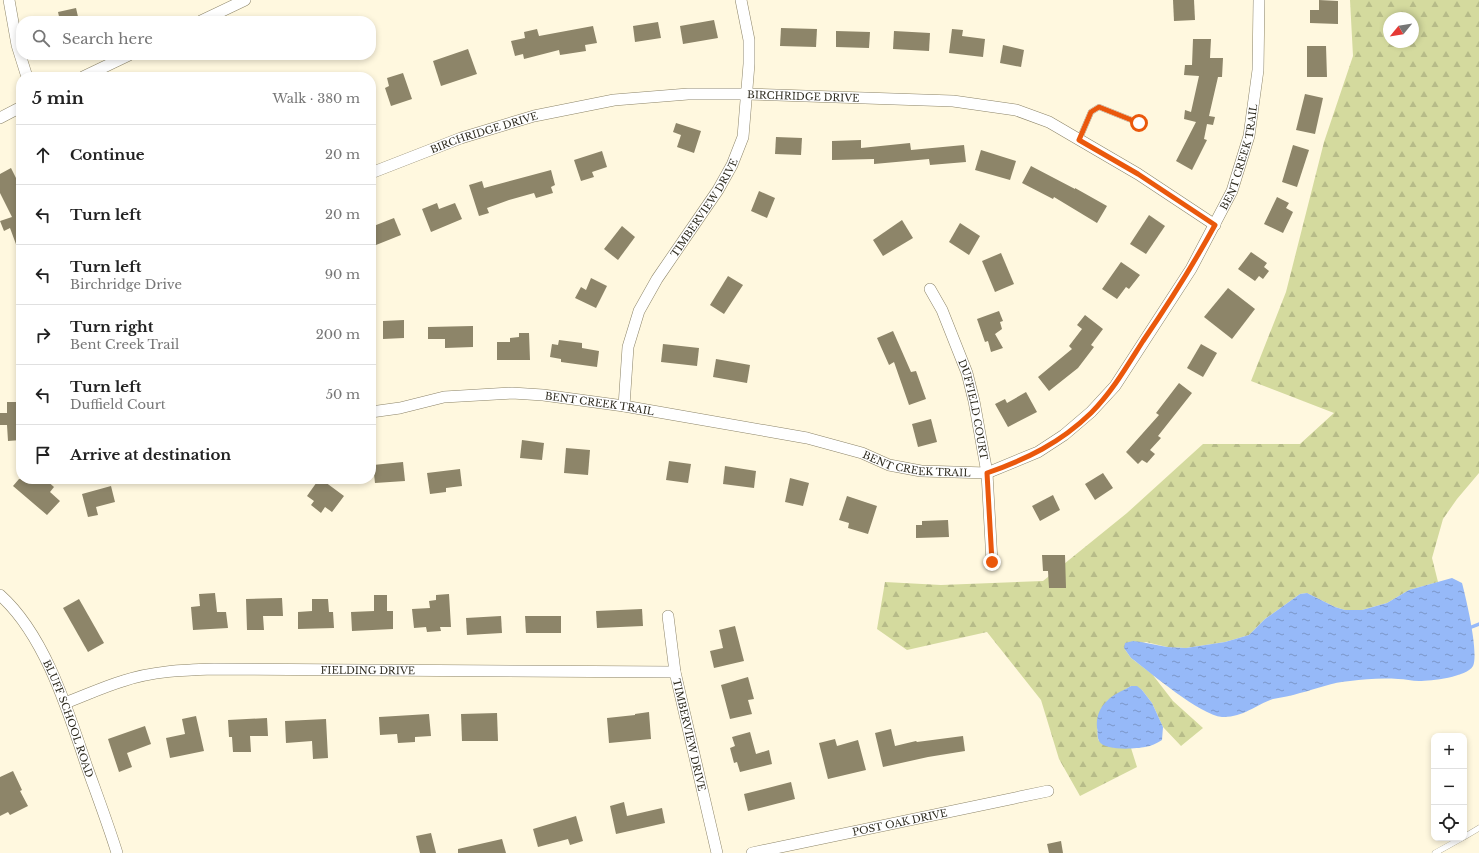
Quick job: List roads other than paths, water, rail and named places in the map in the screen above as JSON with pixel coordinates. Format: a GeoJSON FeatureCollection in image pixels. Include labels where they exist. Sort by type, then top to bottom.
{"type":"FeatureCollection","features":[{"type":"Feature","properties":{"kind":"street"},"geometry":{"type":"LineString","coordinates":[[10,0],[16,34]]}},
{"type":"Feature","properties":{"kind":"street"},"geometry":{"type":"LineString","coordinates":[[211,16],[245,0]]}},
{"type":"Feature","properties":{"kind":"street","name":"TIMBERVIEW DRIVE"},"geometry":{"type":"LineString","coordinates":[[624,406],[628,347],[639,311],[657,279],[718,190],[732,165],[743,137],[749,64],[749,40],[741,0]]}},
{"type":"Feature","properties":{"kind":"street","name":"BENT CREEK TRAIL"},"geometry":{"type":"LineString","coordinates":[[376,411],[400,408],[444,397],[512,393],[543,395],[624,406],[807,438],[862,453],[889,465],[921,471],[987,473],[1010,465],[1038,452],[1064,435],[1091,412],[1115,386],[1191,269],[1232,191],[1249,136],[1258,70],[1259,0]]}},
{"type":"Feature","properties":{"kind":"street"},"geometry":{"type":"LineString","coordinates":[[23,60],[26,72]]}},
{"type":"Feature","properties":{"kind":"street"},"geometry":{"type":"LineString","coordinates":[[93,72],[119,60]]}},
{"type":"Feature","properties":{"kind":"street","name":"BIRCHRIDGE DRIVE"},"geometry":{"type":"LineString","coordinates":[[376,171],[461,138],[534,116],[614,100],[688,94],[746,94],[953,101],[1016,110],[1049,122],[1138,174],[1215,225]]}},
{"type":"Feature","properties":{"kind":"street"},"geometry":{"type":"LineString","coordinates":[[0,118],[16,110]]}},
{"type":"Feature","properties":{"kind":"street","name":"DUFFIELD COURT"},"geometry":{"type":"LineString","coordinates":[[930,289],[942,310],[967,373],[974,401],[987,473],[992,562]]}},
{"type":"Feature","properties":{"kind":"street","name":"BLUFF SCHOOL ROAD"},"geometry":{"type":"LineString","coordinates":[[0,595],[16,612],[28,628],[65,703],[117,853]]}},
{"type":"Feature","properties":{"kind":"street","name":"TIMBERVIEW DRIVE"},"geometry":{"type":"LineString","coordinates":[[668,616],[675,672],[717,853]]}},
{"type":"Feature","properties":{"kind":"street","name":"FIELDING DRIVE"},"geometry":{"type":"LineString","coordinates":[[65,703],[123,681],[150,674],[178,670],[675,672]]}},
{"type":"Feature","properties":{"kind":"street","name":"POST OAK DRIVE"},"geometry":{"type":"LineString","coordinates":[[752,853],[1048,791]]}},
{"type":"Feature","properties":{"kind":"lane"},"geometry":{"type":"LineString","coordinates":[[1079,140],[1091,112],[1099,107],[1139,123]]}},
{"type":"Feature","properties":{"kind":"lane"},"geometry":{"type":"LineString","coordinates":[[1467,835],[1479,828]]}},
{"type":"Feature","properties":{"kind":"lane"},"geometry":{"type":"LineString","coordinates":[[1435,853],[1456,841]]}},
{"type":"Feature","properties":{"kind":"water"},"geometry":{"type":"Polygon","coordinates":[[[1452,578],[1462,583],[1471,625],[1474,659],[1473,666],[1469,670],[1448,678],[1419,681],[1374,679],[1337,683],[1273,699],[1242,713],[1229,717],[1222,717],[1213,715],[1201,709],[1176,692],[1131,658],[1124,648],[1125,643],[1133,641],[1167,647],[1186,648],[1225,642],[1249,635],[1265,619],[1300,594],[1307,593],[1335,607],[1345,610],[1362,610],[1387,603],[1409,590],[1452,578]]]}},
{"type":"Feature","properties":{"kind":"water"},"geometry":{"type":"Polygon","coordinates":[[[1131,686],[1137,686],[1142,690],[1152,703],[1163,727],[1162,740],[1148,747],[1127,749],[1113,748],[1102,744],[1098,739],[1097,724],[1102,707],[1115,694],[1131,686]]]}},
{"type":"Feature","properties":{"kind":"waterway"},"geometry":{"type":"LineString","coordinates":[[1469,628],[1479,624]]}}]}
